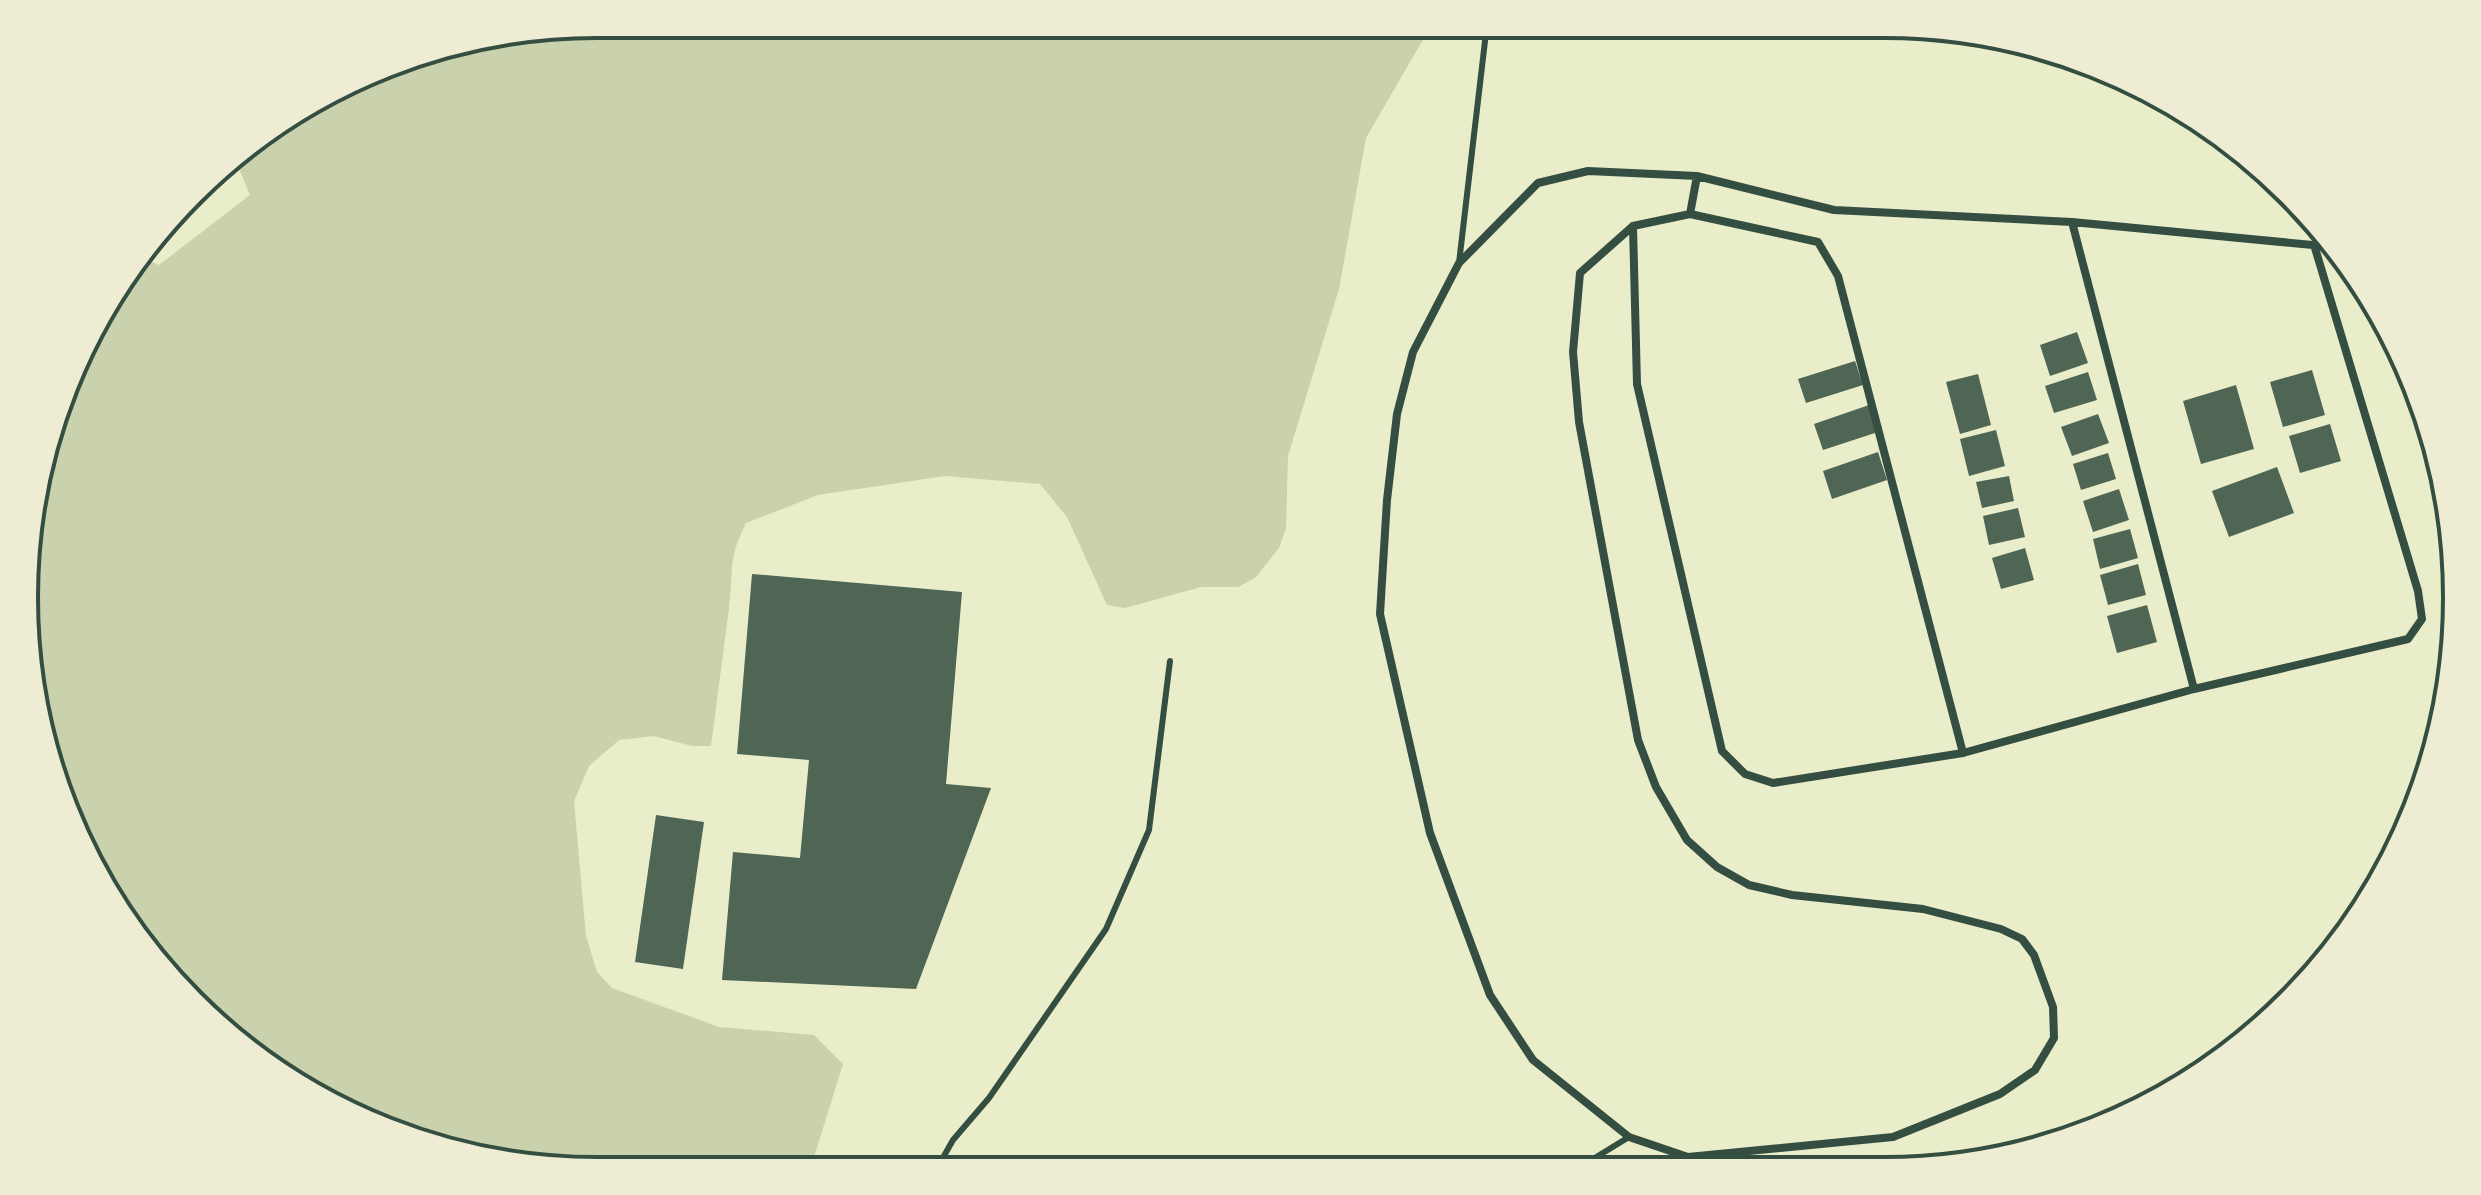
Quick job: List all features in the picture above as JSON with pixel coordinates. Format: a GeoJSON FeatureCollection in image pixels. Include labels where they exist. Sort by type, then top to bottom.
{"type":"FeatureCollection","features":[{"type":"Feature","properties":{"kind":"street"},"geometry":{"type":"LineString","coordinates":[[1963,753],[1838,276],[1818,242],[1690,214],[1633,226],[1580,273],[1573,352],[1579,422],[1638,740],[1656,787],[1687,840],[1717,867],[1749,885],[1792,895],[1923,909],[2001,929],[2022,939],[2046,982],[2053,1007],[2054,1038],[2035,1070],[2000,1094],[1893,1137],[1688,1157],[1629,1137],[1533,1060],[1490,995],[1430,833],[1380,614],[1397,414],[1413,352],[1459,263],[1538,183],[1588,171],[1697,176],[1834,210],[2072,222],[2319,248]]}},
{"type":"Feature","properties":{"kind":"street"},"geometry":{"type":"LineString","coordinates":[[1690,214],[1697,176]]}},
{"type":"Feature","properties":{"kind":"street"},"geometry":{"type":"LineString","coordinates":[[2072,222],[2194,689]]}},
{"type":"Feature","properties":{"kind":"street"},"geometry":{"type":"LineString","coordinates":[[1633,226],[1637,384],[1722,751],[1745,774],[1773,783],[1963,753],[2194,689],[2408,639],[2422,619],[2418,591],[2315,248]]}},
{"type":"Feature","properties":{"kind":"lane"},"geometry":{"type":"LineString","coordinates":[[1459,263],[1485,38]]}},
{"type":"Feature","properties":{"kind":"lane"},"geometry":{"type":"LineString","coordinates":[[943,1157],[953,1140],[989,1098],[1106,929],[1149,830],[1170,661]]}},
{"type":"Feature","properties":{"kind":"lane"},"geometry":{"type":"LineString","coordinates":[[1596,1157],[1629,1137]]}},
{"type":"Feature","properties":{"kind":"green space"},"geometry":{"type":"Polygon","coordinates":[[[598,38],[1424,38],[1366,138],[1339,289],[1288,456],[1286,528],[1279,548],[1255,578],[1238,587],[1201,587],[1125,608],[1107,605],[1067,517],[1040,484],[945,476],[818,495],[746,523],[740,536],[732,565],[711,746],[692,746],[654,736],[619,740],[589,766],[574,801],[586,936],[597,972],[612,988],[719,1027],[814,1035],[843,1064],[814,1157],[561,1156],[453,1138],[383,1114],[287,1063],[229,1018],[177,966],[132,908],[113,877],[81,812],[68,777],[57,742],[43,671],[39,634],[39,561],[49,488],[57,453],[81,383],[132,287],[151,261],[159,265],[250,195],[239,169],[318,113],[383,81],[418,68],[453,57],[524,43],[598,38]]]}},
{"type":"Feature","properties":{"kind":"building"},"geometry":{"type":"Polygon","coordinates":[[[2077,332],[2088,363],[2050,376],[2040,345],[2077,332]]]}},
{"type":"Feature","properties":{"kind":"building"},"geometry":{"type":"Polygon","coordinates":[[[1855,361],[1863,385],[1806,403],[1798,379],[1855,361]]]}},
{"type":"Feature","properties":{"kind":"building"},"geometry":{"type":"Polygon","coordinates":[[[2312,370],[2325,415],[2283,427],[2270,382],[2312,370]]]}},
{"type":"Feature","properties":{"kind":"building"},"geometry":{"type":"Polygon","coordinates":[[[2088,372],[2097,400],[2054,413],[2045,386],[2088,372]]]}},
{"type":"Feature","properties":{"kind":"building"},"geometry":{"type":"Polygon","coordinates":[[[1978,374],[1991,425],[1960,434],[1946,382],[1978,374]]]}},
{"type":"Feature","properties":{"kind":"building"},"geometry":{"type":"Polygon","coordinates":[[[2236,385],[2254,449],[2201,464],[2183,401],[2236,385]]]}},
{"type":"Feature","properties":{"kind":"building"},"geometry":{"type":"Polygon","coordinates":[[[1869,405],[1878,432],[1823,450],[1814,424],[1869,405]]]}},
{"type":"Feature","properties":{"kind":"building"},"geometry":{"type":"Polygon","coordinates":[[[2098,414],[2109,443],[2072,456],[2061,427],[2098,414]]]}},
{"type":"Feature","properties":{"kind":"building"},"geometry":{"type":"Polygon","coordinates":[[[2330,424],[2341,461],[2300,473],[2289,436],[2330,424]]]}},
{"type":"Feature","properties":{"kind":"building"},"geometry":{"type":"Polygon","coordinates":[[[1996,430],[2005,466],[1969,476],[1960,439],[1996,430]]]}},
{"type":"Feature","properties":{"kind":"building"},"geometry":{"type":"Polygon","coordinates":[[[1878,452],[1887,480],[1832,499],[1823,471],[1878,452]]]}},
{"type":"Feature","properties":{"kind":"building"},"geometry":{"type":"Polygon","coordinates":[[[2108,453],[2116,479],[2081,490],[2073,464],[2108,453]]]}},
{"type":"Feature","properties":{"kind":"building"},"geometry":{"type":"Polygon","coordinates":[[[2277,467],[2294,513],[2229,537],[2212,491],[2277,467]]]}},
{"type":"Feature","properties":{"kind":"building"},"geometry":{"type":"Polygon","coordinates":[[[2009,476],[2014,501],[1982,508],[1976,482],[2009,476]]]}},
{"type":"Feature","properties":{"kind":"building"},"geometry":{"type":"Polygon","coordinates":[[[2119,489],[2129,520],[2093,532],[2083,501],[2119,489]]]}},
{"type":"Feature","properties":{"kind":"building"},"geometry":{"type":"Polygon","coordinates":[[[2018,508],[2025,537],[1989,545],[1983,516],[2018,508]]]}},
{"type":"Feature","properties":{"kind":"building"},"geometry":{"type":"Polygon","coordinates":[[[2130,529],[2138,558],[2100,569],[2093,539],[2130,529]]]}},
{"type":"Feature","properties":{"kind":"building"},"geometry":{"type":"Polygon","coordinates":[[[2025,548],[2034,580],[2001,589],[1992,558],[2025,548]]]}},
{"type":"Feature","properties":{"kind":"building"},"geometry":{"type":"Polygon","coordinates":[[[2138,564],[2146,595],[2108,605],[2100,575],[2138,564]]]}},
{"type":"Feature","properties":{"kind":"building"},"geometry":{"type":"Polygon","coordinates":[[[752,574],[962,592],[946,784],[991,788],[916,989],[722,980],[733,852],[800,858],[809,760],[737,754],[752,574]]]}},
{"type":"Feature","properties":{"kind":"building"},"geometry":{"type":"Polygon","coordinates":[[[2147,605],[2157,642],[2117,653],[2107,616],[2147,605]]]}},
{"type":"Feature","properties":{"kind":"building"},"geometry":{"type":"Polygon","coordinates":[[[656,815],[704,822],[683,969],[635,962],[656,815]]]}}]}
